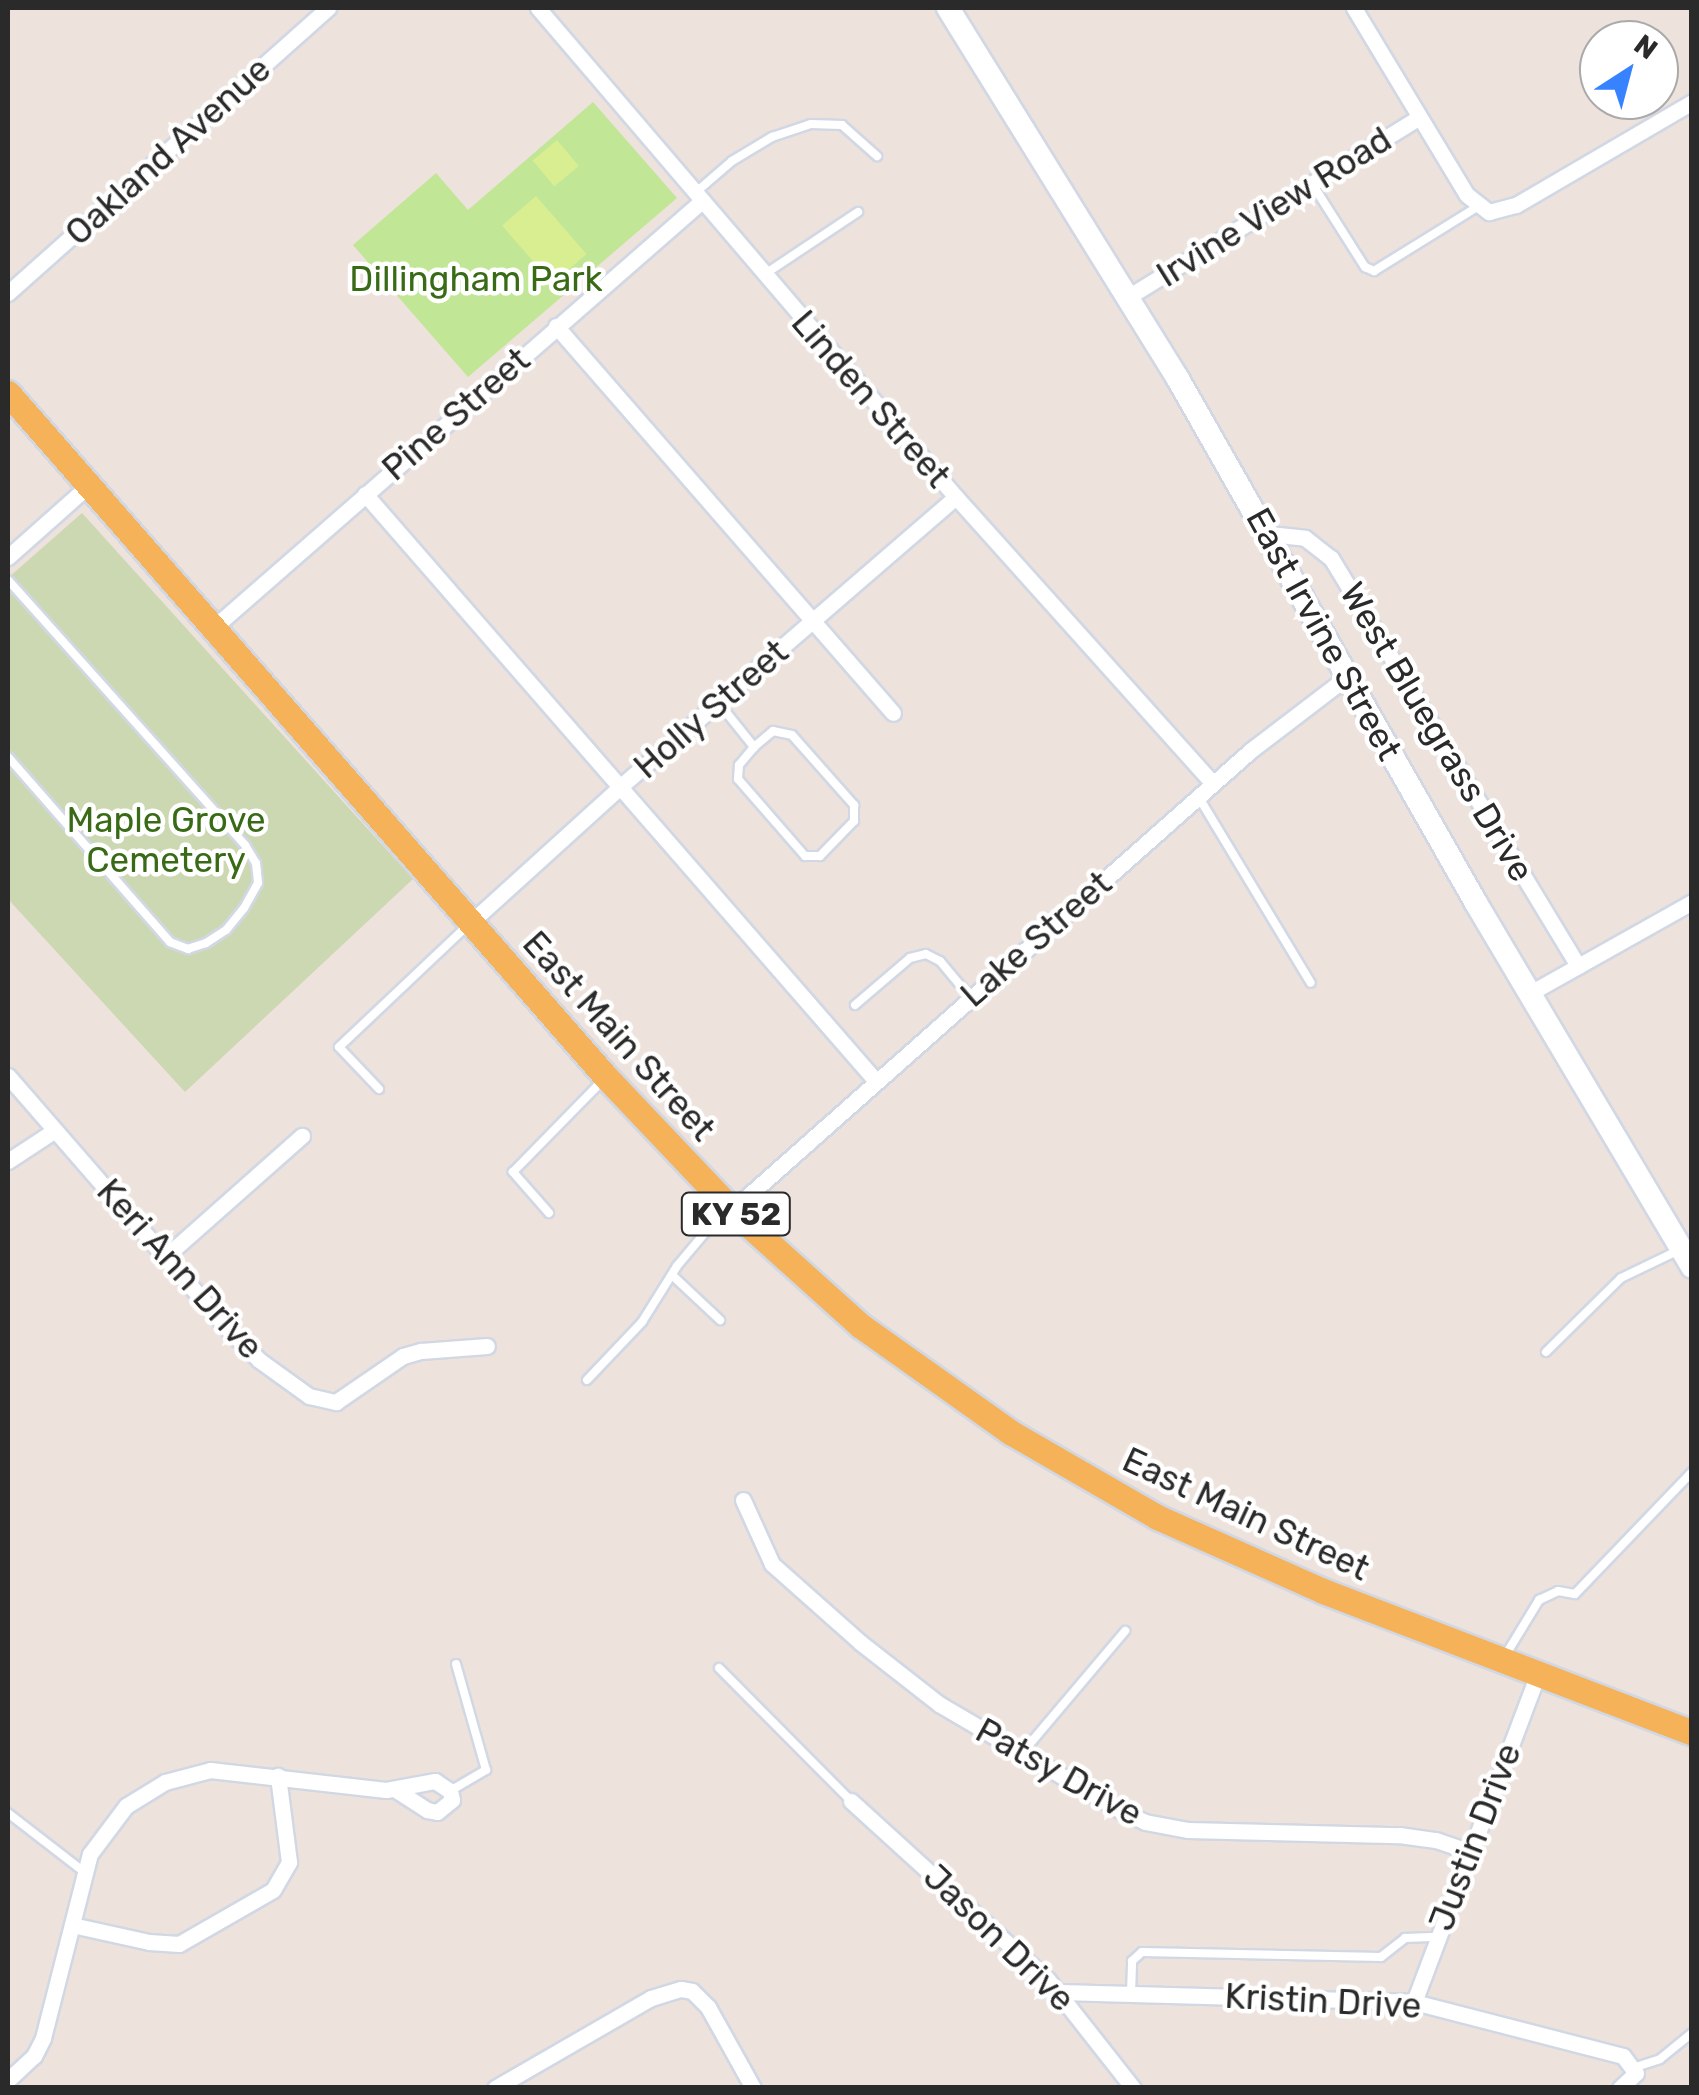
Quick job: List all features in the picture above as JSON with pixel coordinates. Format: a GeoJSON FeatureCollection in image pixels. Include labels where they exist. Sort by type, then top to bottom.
{"type":"FeatureCollection","features":[{"type":"Feature","properties":{"kind":"main road","name":"East Main Street"},"geometry":{"type":"LineString","coordinates":[[8,393],[606,1077],[730,1208],[861,1326],[957,1397],[1062,1464],[1243,1558],[1692,1733]]}},
{"type":"Feature","properties":{"kind":"street","name":"Oakland Avenue"},"geometry":{"type":"LineString","coordinates":[[8,293],[328,8]]}},
{"type":"Feature","properties":{"kind":"street","name":"Linden Street"},"geometry":{"type":"LineString","coordinates":[[538,8],[956,497],[1213,783]]}},
{"type":"Feature","properties":{"kind":"street","name":"East Irvine Street"},"geometry":{"type":"LineString","coordinates":[[948,8],[1128,297],[1269,534],[1530,994],[1686,1258]]}},
{"type":"Feature","properties":{"kind":"street"},"geometry":{"type":"LineString","coordinates":[[1354,8],[1466,194],[1478,206],[1502,211],[1516,205],[1692,102]]}},
{"type":"Feature","properties":{"kind":"street","name":"Irvine View Road"},"geometry":{"type":"LineString","coordinates":[[1128,297],[1419,116]]}},
{"type":"Feature","properties":{"kind":"street","name":"Pine Street"},"geometry":{"type":"LineString","coordinates":[[212,629],[698,197]]}},
{"type":"Feature","properties":{"kind":"street"},"geometry":{"type":"LineString","coordinates":[[556,326],[894,713]]}},
{"type":"Feature","properties":{"kind":"street"},"geometry":{"type":"LineString","coordinates":[[8,557],[88,486]]}},
{"type":"Feature","properties":{"kind":"street"},"geometry":{"type":"LineString","coordinates":[[365,494],[876,1081]]}},
{"type":"Feature","properties":{"kind":"street","name":"Holly Street"},"geometry":{"type":"LineString","coordinates":[[470,924],[620,786],[956,497]]}},
{"type":"Feature","properties":{"kind":"street","name":"West Bluegrass Drive"},"geometry":{"type":"LineString","coordinates":[[1269,534],[1305,538],[1341,573],[1578,966]]}},
{"type":"Feature","properties":{"kind":"street","name":"Lake Street"},"geometry":{"type":"LineString","coordinates":[[730,1208],[1213,783],[1306,704],[1348,676]]}},
{"type":"Feature","properties":{"kind":"street"},"geometry":{"type":"LineString","coordinates":[[1530,994],[1692,902]]}},
{"type":"Feature","properties":{"kind":"street","name":"Keri Ann Drive"},"geometry":{"type":"LineString","coordinates":[[8,1076],[243,1344],[309,1396],[336,1402],[421,1351],[487,1346]]}},
{"type":"Feature","properties":{"kind":"street"},"geometry":{"type":"LineString","coordinates":[[8,1161],[54,1130]]}},
{"type":"Feature","properties":{"kind":"street"},"geometry":{"type":"LineString","coordinates":[[165,1257],[302,1136]]}},
{"type":"Feature","properties":{"kind":"street","name":"Patsy Drive"},"geometry":{"type":"LineString","coordinates":[[744,1500],[760,1544],[790,1582],[913,1685],[1123,1812],[1166,1828],[1399,1835],[1436,1840],[1470,1852]]}},
{"type":"Feature","properties":{"kind":"street","name":"Justin Drive"},"geometry":{"type":"LineString","coordinates":[[1414,2002],[1538,1673]]}},
{"type":"Feature","properties":{"kind":"street"},"geometry":{"type":"LineString","coordinates":[[8,2080],[34,2056],[43,2038],[85,1872],[98,1839],[126,1806],[165,1782],[210,1770],[396,1790],[438,1812],[452,1800],[450,1791],[435,1780],[396,1790]]}},
{"type":"Feature","properties":{"kind":"street"},"geometry":{"type":"LineString","coordinates":[[72,1925],[158,1944],[179,1944],[273,1890],[289,1862],[278,1776]]}},
{"type":"Feature","properties":{"kind":"street","name":"Jason Drive"},"geometry":{"type":"LineString","coordinates":[[851,1801],[1059,1992],[1133,2088]]}},
{"type":"Feature","properties":{"kind":"street"},"geometry":{"type":"LineString","coordinates":[[496,2088],[651,1998],[680,1989],[692,1991],[708,2007],[753,2088]]}},
{"type":"Feature","properties":{"kind":"street","name":"Kristin Drive"},"geometry":{"type":"LineString","coordinates":[[1059,1992],[1414,2002],[1606,2049],[1636,2067]]}},
{"type":"Feature","properties":{"kind":"street"},"geometry":{"type":"LineString","coordinates":[[1620,2088],[1635,2076],[1636,2067]]}},
{"type":"Feature","properties":{"kind":"lane"},"geometry":{"type":"LineString","coordinates":[[698,197],[732,161],[772,137],[810,124],[842,125],[877,156]]}},
{"type":"Feature","properties":{"kind":"lane"},"geometry":{"type":"LineString","coordinates":[[1311,182],[1366,267],[1374,271],[1478,206]]}},
{"type":"Feature","properties":{"kind":"lane"},"geometry":{"type":"LineString","coordinates":[[765,274],[858,212]]}},
{"type":"Feature","properties":{"kind":"lane"},"geometry":{"type":"LineString","coordinates":[[8,580],[245,845],[256,863],[258,883],[244,908],[226,930],[206,943],[188,949],[170,942],[8,757]]}},
{"type":"Feature","properties":{"kind":"lane"},"geometry":{"type":"LineString","coordinates":[[718,702],[754,747]]}},
{"type":"Feature","properties":{"kind":"lane"},"geometry":{"type":"LineString","coordinates":[[773,731],[792,735],[854,805],[854,821],[820,856],[805,856],[738,780],[738,765],[754,747],[773,731]]}},
{"type":"Feature","properties":{"kind":"lane"},"geometry":{"type":"LineString","coordinates":[[1198,796],[1311,982]]}},
{"type":"Feature","properties":{"kind":"lane"},"geometry":{"type":"LineString","coordinates":[[379,1089],[339,1047],[470,924]]}},
{"type":"Feature","properties":{"kind":"lane"},"geometry":{"type":"LineString","coordinates":[[855,1005],[910,958],[926,954],[940,962],[970,998]]}},
{"type":"Feature","properties":{"kind":"lane"},"geometry":{"type":"LineString","coordinates":[[550,1213],[514,1172],[606,1077]]}},
{"type":"Feature","properties":{"kind":"lane"},"geometry":{"type":"LineString","coordinates":[[587,1380],[642,1322],[672,1275],[730,1208]]}},
{"type":"Feature","properties":{"kind":"lane"},"geometry":{"type":"LineString","coordinates":[[1546,1352],[1620,1278],[1686,1258]]}},
{"type":"Feature","properties":{"kind":"lane"},"geometry":{"type":"LineString","coordinates":[[672,1275],[720,1320]]}},
{"type":"Feature","properties":{"kind":"lane"},"geometry":{"type":"LineString","coordinates":[[1502,1660],[1539,1600],[1558,1591],[1576,1594],[1692,1472]]}},
{"type":"Feature","properties":{"kind":"lane"},"geometry":{"type":"LineString","coordinates":[[1022,1753],[1125,1631]]}},
{"type":"Feature","properties":{"kind":"lane"},"geometry":{"type":"LineString","coordinates":[[450,1791],[486,1770],[456,1664]]}},
{"type":"Feature","properties":{"kind":"lane"},"geometry":{"type":"LineString","coordinates":[[719,1668],[851,1801]]}},
{"type":"Feature","properties":{"kind":"lane"},"geometry":{"type":"LineString","coordinates":[[8,1813],[85,1872]]}},
{"type":"Feature","properties":{"kind":"lane"},"geometry":{"type":"LineString","coordinates":[[1131,1994],[1132,1961],[1142,1952],[1381,1957],[1406,1938],[1438,1937]]}},
{"type":"Feature","properties":{"kind":"lane"},"geometry":{"type":"LineString","coordinates":[[1636,2067],[1660,2059],[1692,2033]]}},
{"type":"Feature","properties":{"kind":"green space","name":"Dillingham Park"},"geometry":{"type":"Polygon","coordinates":[[[593,102],[677,198],[468,377],[353,245],[436,173],[468,210],[593,102]]]}},
{"type":"Feature","properties":{"kind":"green space"},"geometry":{"type":"Polygon","coordinates":[[[557,140],[579,166],[554,187],[532,161],[557,140]]]}},
{"type":"Feature","properties":{"kind":"green space"},"geometry":{"type":"Polygon","coordinates":[[[536,196],[587,254],[553,284],[502,226],[536,196]]]}},
{"type":"Feature","properties":{"kind":"green space","name":"Maple Grove Cemetery"},"geometry":{"type":"Polygon","coordinates":[[[82,513],[413,879],[185,1092],[8,899],[8,578],[82,513]]]}}]}
